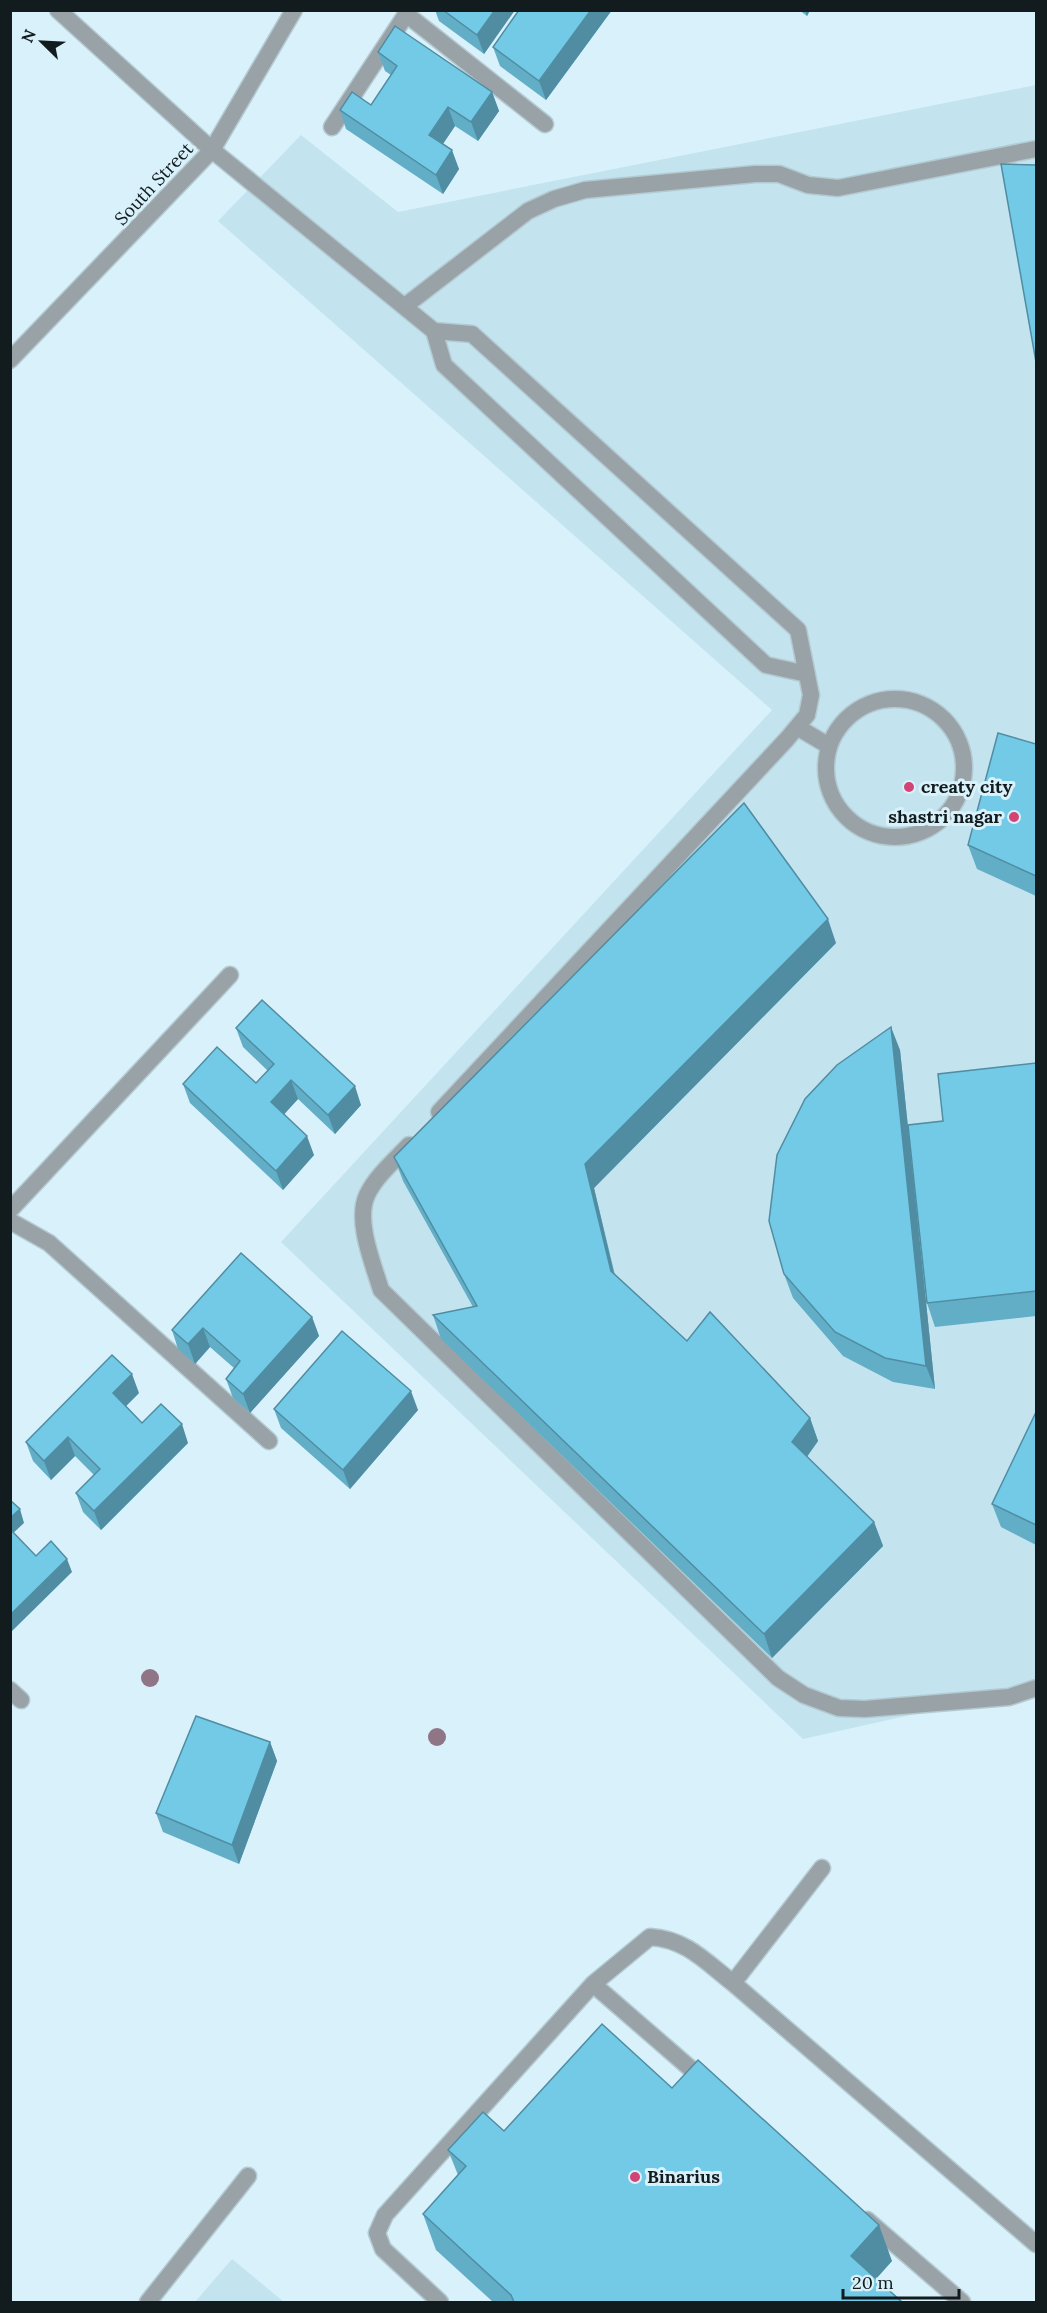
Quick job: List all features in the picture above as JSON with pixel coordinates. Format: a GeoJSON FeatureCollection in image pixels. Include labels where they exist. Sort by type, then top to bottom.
{"type":"FeatureCollection","features":[{"type":"Feature","properties":{"kind":"street"},"geometry":{"type":"LineString","coordinates":[[58,10],[212,150],[434,331],[444,365],[766,665],[807,674]]}},
{"type":"Feature","properties":{"kind":"street","name":"South Street"},"geometry":{"type":"LineString","coordinates":[[10,360],[212,150],[294,10]]}},
{"type":"Feature","properties":{"kind":"street"},"geometry":{"type":"LineString","coordinates":[[332,127],[407,12],[545,124]]}},
{"type":"Feature","properties":{"kind":"street"},"geometry":{"type":"LineString","coordinates":[[405,306],[528,212],[554,200],[585,190],[755,174],[779,174],[808,184],[838,188],[1036,149]]}},
{"type":"Feature","properties":{"kind":"street"},"geometry":{"type":"LineString","coordinates":[[434,331],[472,334],[798,630],[811,695],[807,715],[797,728],[382,1174],[367,1196],[362,1222],[381,1290],[778,1678],[804,1695],[839,1708],[865,1709],[1009,1696],[1036,1688]]}},
{"type":"Feature","properties":{"kind":"street"},"geometry":{"type":"LineString","coordinates":[[899,698],[910,700],[921,703],[940,714],[955,732],[963,753],[965,777],[958,798],[944,818],[925,831],[902,837],[880,836],[859,827],[841,811],[830,791],[828,780],[826,768],[830,746],[840,726],[856,711],[877,701],[899,698]]}},
{"type":"Feature","properties":{"kind":"street"},"geometry":{"type":"LineString","coordinates":[[797,728],[830,746]]}},
{"type":"Feature","properties":{"kind":"street"},"geometry":{"type":"LineString","coordinates":[[10,1210],[230,975]]}},
{"type":"Feature","properties":{"kind":"street"},"geometry":{"type":"LineString","coordinates":[[10,1221],[49,1243],[269,1441]]}},
{"type":"Feature","properties":{"kind":"street"},"geometry":{"type":"LineString","coordinates":[[733,1983],[822,1868]]}},
{"type":"Feature","properties":{"kind":"street"},"geometry":{"type":"LineString","coordinates":[[440,2302],[383,2249],[377,2233],[385,2215],[593,1984],[650,1937],[667,1938],[684,1945],[733,1983],[1036,2244]]}},
{"type":"Feature","properties":{"kind":"street"},"geometry":{"type":"LineString","coordinates":[[593,1984],[719,2093]]}},
{"type":"Feature","properties":{"kind":"street"},"geometry":{"type":"LineString","coordinates":[[148,2302],[248,2176]]}},
{"type":"Feature","properties":{"kind":"street"},"geometry":{"type":"LineString","coordinates":[[854,2209],[962,2302]]}},
{"type":"Feature","properties":{"kind":"shaded area"},"geometry":{"type":"Polygon","coordinates":[[[1036,85],[1036,1687],[803,1739],[281,1242],[772,710],[218,221],[301,135],[398,212],[1036,85]]]}},
{"type":"Feature","properties":{"kind":"shaded area"},"geometry":{"type":"Polygon","coordinates":[[[232,2259],[284,2302],[195,2302],[232,2259]]]}},
{"type":"Feature","properties":{"kind":"building"},"geometry":{"type":"Polygon","coordinates":[[[443,10],[495,10],[477,35],[443,10]]]}},
{"type":"Feature","properties":{"kind":"building"},"geometry":{"type":"Polygon","coordinates":[[[519,10],[591,10],[539,81],[493,47],[519,10]]]}},
{"type":"Feature","properties":{"kind":"building"},"geometry":{"type":"Polygon","coordinates":[[[395,26],[492,92],[471,122],[448,107],[429,135],[452,150],[436,175],[340,110],[352,92],[371,105],[397,66],[378,52],[395,26]]]}},
{"type":"Feature","properties":{"kind":"building"},"geometry":{"type":"Polygon","coordinates":[[[1001,164],[1036,165],[1036,362],[1001,164]]]}},
{"type":"Feature","properties":{"kind":"building","name":"shastri nagar"},"geometry":{"type":"Polygon","coordinates":[[[998,733],[1036,744],[1036,876],[968,845],[998,733]]]}},
{"type":"Feature","properties":{"kind":"building"},"geometry":{"type":"Polygon","coordinates":[[[744,803],[828,919],[585,1164],[611,1271],[687,1341],[710,1312],[810,1418],[792,1442],[874,1522],[764,1634],[433,1315],[477,1306],[394,1157],[744,803]]]}},
{"type":"Feature","properties":{"kind":"building"},"geometry":{"type":"Polygon","coordinates":[[[262,1000],[355,1086],[328,1115],[291,1080],[271,1102],[307,1136],[276,1171],[183,1084],[217,1047],[256,1083],[274,1064],[236,1028],[262,1000]]]}},
{"type":"Feature","properties":{"kind":"building"},"geometry":{"type":"Polygon","coordinates":[[[891,1027],[926,1366],[885,1358],[835,1332],[784,1274],[769,1221],[777,1155],[805,1099],[837,1065],[891,1027]]]}},
{"type":"Feature","properties":{"kind":"building"},"geometry":{"type":"Polygon","coordinates":[[[1036,1063],[1036,1291],[927,1303],[908,1125],[943,1121],[938,1074],[1036,1063]]]}},
{"type":"Feature","properties":{"kind":"building"},"geometry":{"type":"Polygon","coordinates":[[[241,1253],[312,1317],[243,1394],[226,1379],[240,1361],[203,1328],[188,1344],[172,1330],[241,1253]]]}},
{"type":"Feature","properties":{"kind":"building"},"geometry":{"type":"Polygon","coordinates":[[[342,1331],[411,1391],[343,1470],[274,1409],[342,1331]]]}},
{"type":"Feature","properties":{"kind":"building"},"geometry":{"type":"Polygon","coordinates":[[[112,1355],[132,1374],[113,1393],[142,1423],[161,1404],[182,1424],[94,1511],[76,1493],[100,1469],[68,1437],[44,1461],[26,1442],[112,1355]]]}},
{"type":"Feature","properties":{"kind":"building"},"geometry":{"type":"Polygon","coordinates":[[[1036,1412],[1036,1525],[992,1504],[1036,1412]]]}},
{"type":"Feature","properties":{"kind":"building"},"geometry":{"type":"Polygon","coordinates":[[[10,1500],[20,1509],[10,1518],[10,1500]]]}},
{"type":"Feature","properties":{"kind":"building"},"geometry":{"type":"Polygon","coordinates":[[[10,1529],[36,1556],[51,1541],[67,1559],[10,1615],[10,1529]]]}},
{"type":"Feature","properties":{"kind":"building"},"geometry":{"type":"Polygon","coordinates":[[[196,1716],[270,1742],[232,1845],[156,1813],[196,1716]]]}},
{"type":"Feature","properties":{"kind":"building","name":"Binarius"},"geometry":{"type":"Polygon","coordinates":[[[602,2024],[672,2088],[698,2060],[879,2225],[851,2256],[902,2302],[514,2302],[511,2295],[423,2214],[466,2166],[448,2150],[483,2112],[504,2131],[602,2024]]]}},
{"type":"Feature","properties":{"kind":"place","name":"creaty city"},"geometry":{"type":"Point","coordinates":[909,787]}},
{"type":"Feature","properties":{"kind":"place","name":"shastri nagar"},"geometry":{"type":"Point","coordinates":[1014,817]}},
{"type":"Feature","properties":{"kind":"place","name":"Binarius"},"geometry":{"type":"Point","coordinates":[635,2177]}}]}
